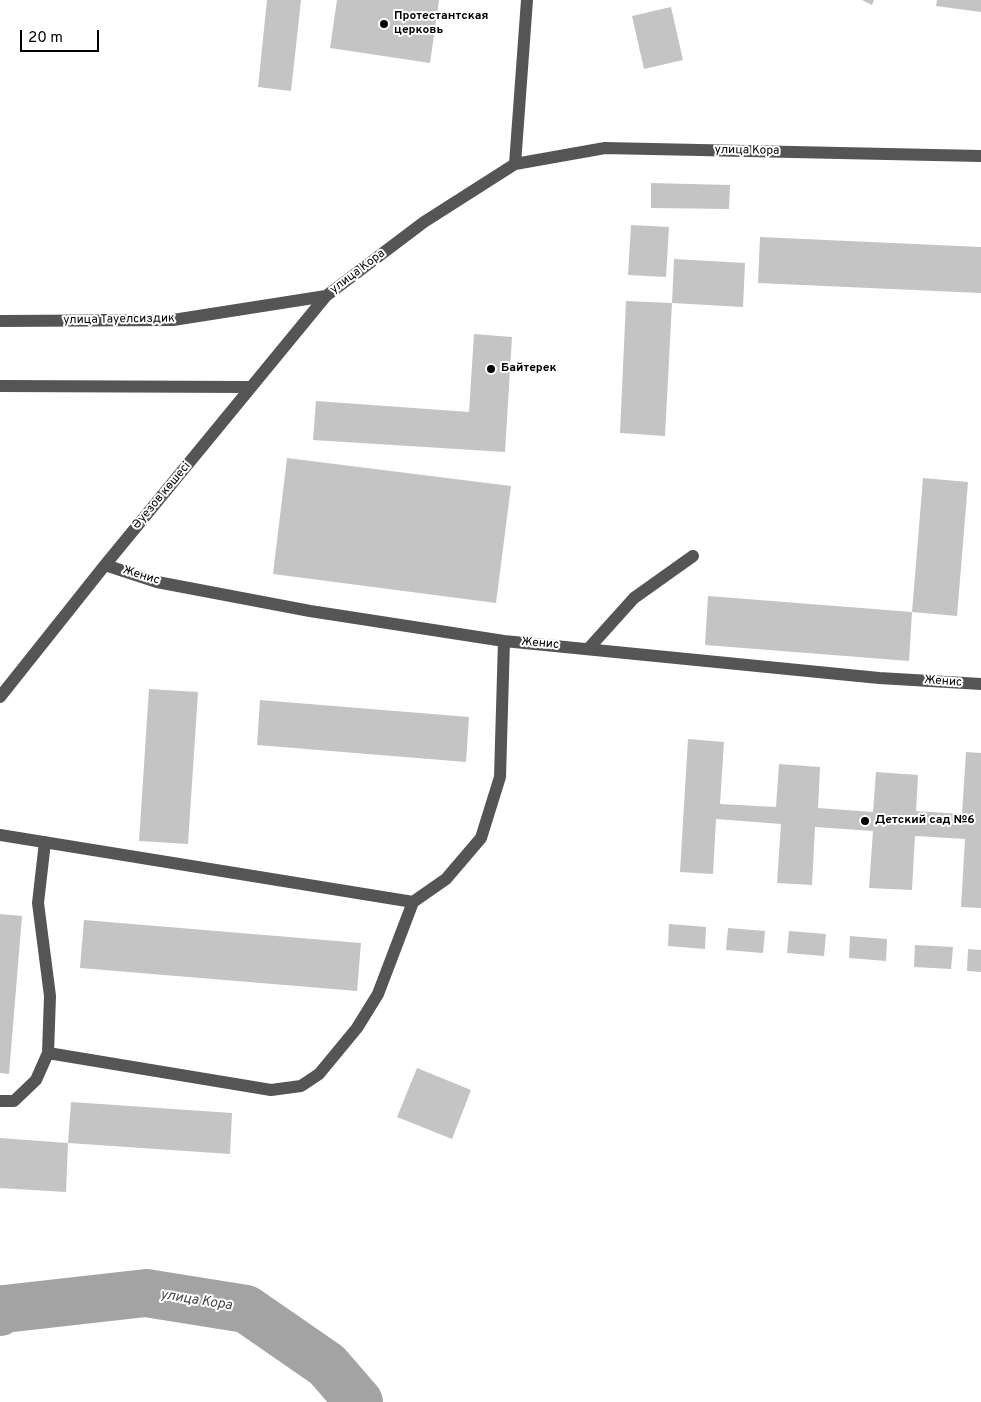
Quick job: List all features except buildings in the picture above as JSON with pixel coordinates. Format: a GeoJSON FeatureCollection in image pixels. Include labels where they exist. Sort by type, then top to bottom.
{"type":"FeatureCollection","features":[{"type":"Feature","properties":{"kind":"street"},"geometry":{"type":"LineString","coordinates":[[515,164],[527,0]]}},
{"type":"Feature","properties":{"kind":"street","name":"улица Кора"},"geometry":{"type":"LineString","coordinates":[[326,296],[424,222],[515,164],[604,148],[981,156]]}},
{"type":"Feature","properties":{"kind":"street","name":"улица Тауелсиздик"},"geometry":{"type":"LineString","coordinates":[[0,321],[173,320],[326,296]]}},
{"type":"Feature","properties":{"kind":"street","name":"Әуезов көшесі"},"geometry":{"type":"LineString","coordinates":[[0,697],[105,565],[326,296]]}},
{"type":"Feature","properties":{"kind":"street"},"geometry":{"type":"LineString","coordinates":[[0,386],[251,388]]}},
{"type":"Feature","properties":{"kind":"street"},"geometry":{"type":"LineString","coordinates":[[590,648],[634,598],[692,556]]}},
{"type":"Feature","properties":{"kind":"street","name":"Женис"},"geometry":{"type":"LineString","coordinates":[[105,565],[157,582],[310,612],[504,641],[869,677],[981,684]]}},
{"type":"Feature","properties":{"kind":"street"},"geometry":{"type":"LineString","coordinates":[[48,1053],[271,1090],[301,1086],[319,1074],[357,1028],[378,994],[413,902],[446,879],[480,838],[500,777],[504,641]]}},
{"type":"Feature","properties":{"kind":"street"},"geometry":{"type":"LineString","coordinates":[[0,835],[413,902]]}},
{"type":"Feature","properties":{"kind":"street"},"geometry":{"type":"LineString","coordinates":[[0,1101],[14,1101],[36,1080],[48,1053],[50,996],[38,903],[45,842]]}},
{"type":"Feature","properties":{"kind":"waterway","name":"улица Кора"},"geometry":{"type":"LineString","coordinates":[[0,1312],[4,1309],[146,1293],[246,1309],[327,1365],[359,1402]]}},
{"type":"Feature","properties":{"kind":"place","name":"Протестантская церковь"},"geometry":{"type":"Point","coordinates":[384,24]}},
{"type":"Feature","properties":{"kind":"place","name":"Байтерек"},"geometry":{"type":"Point","coordinates":[491,369]}},
{"type":"Feature","properties":{"kind":"place","name":"Детский сад №6"},"geometry":{"type":"Point","coordinates":[865,821]}}]}
